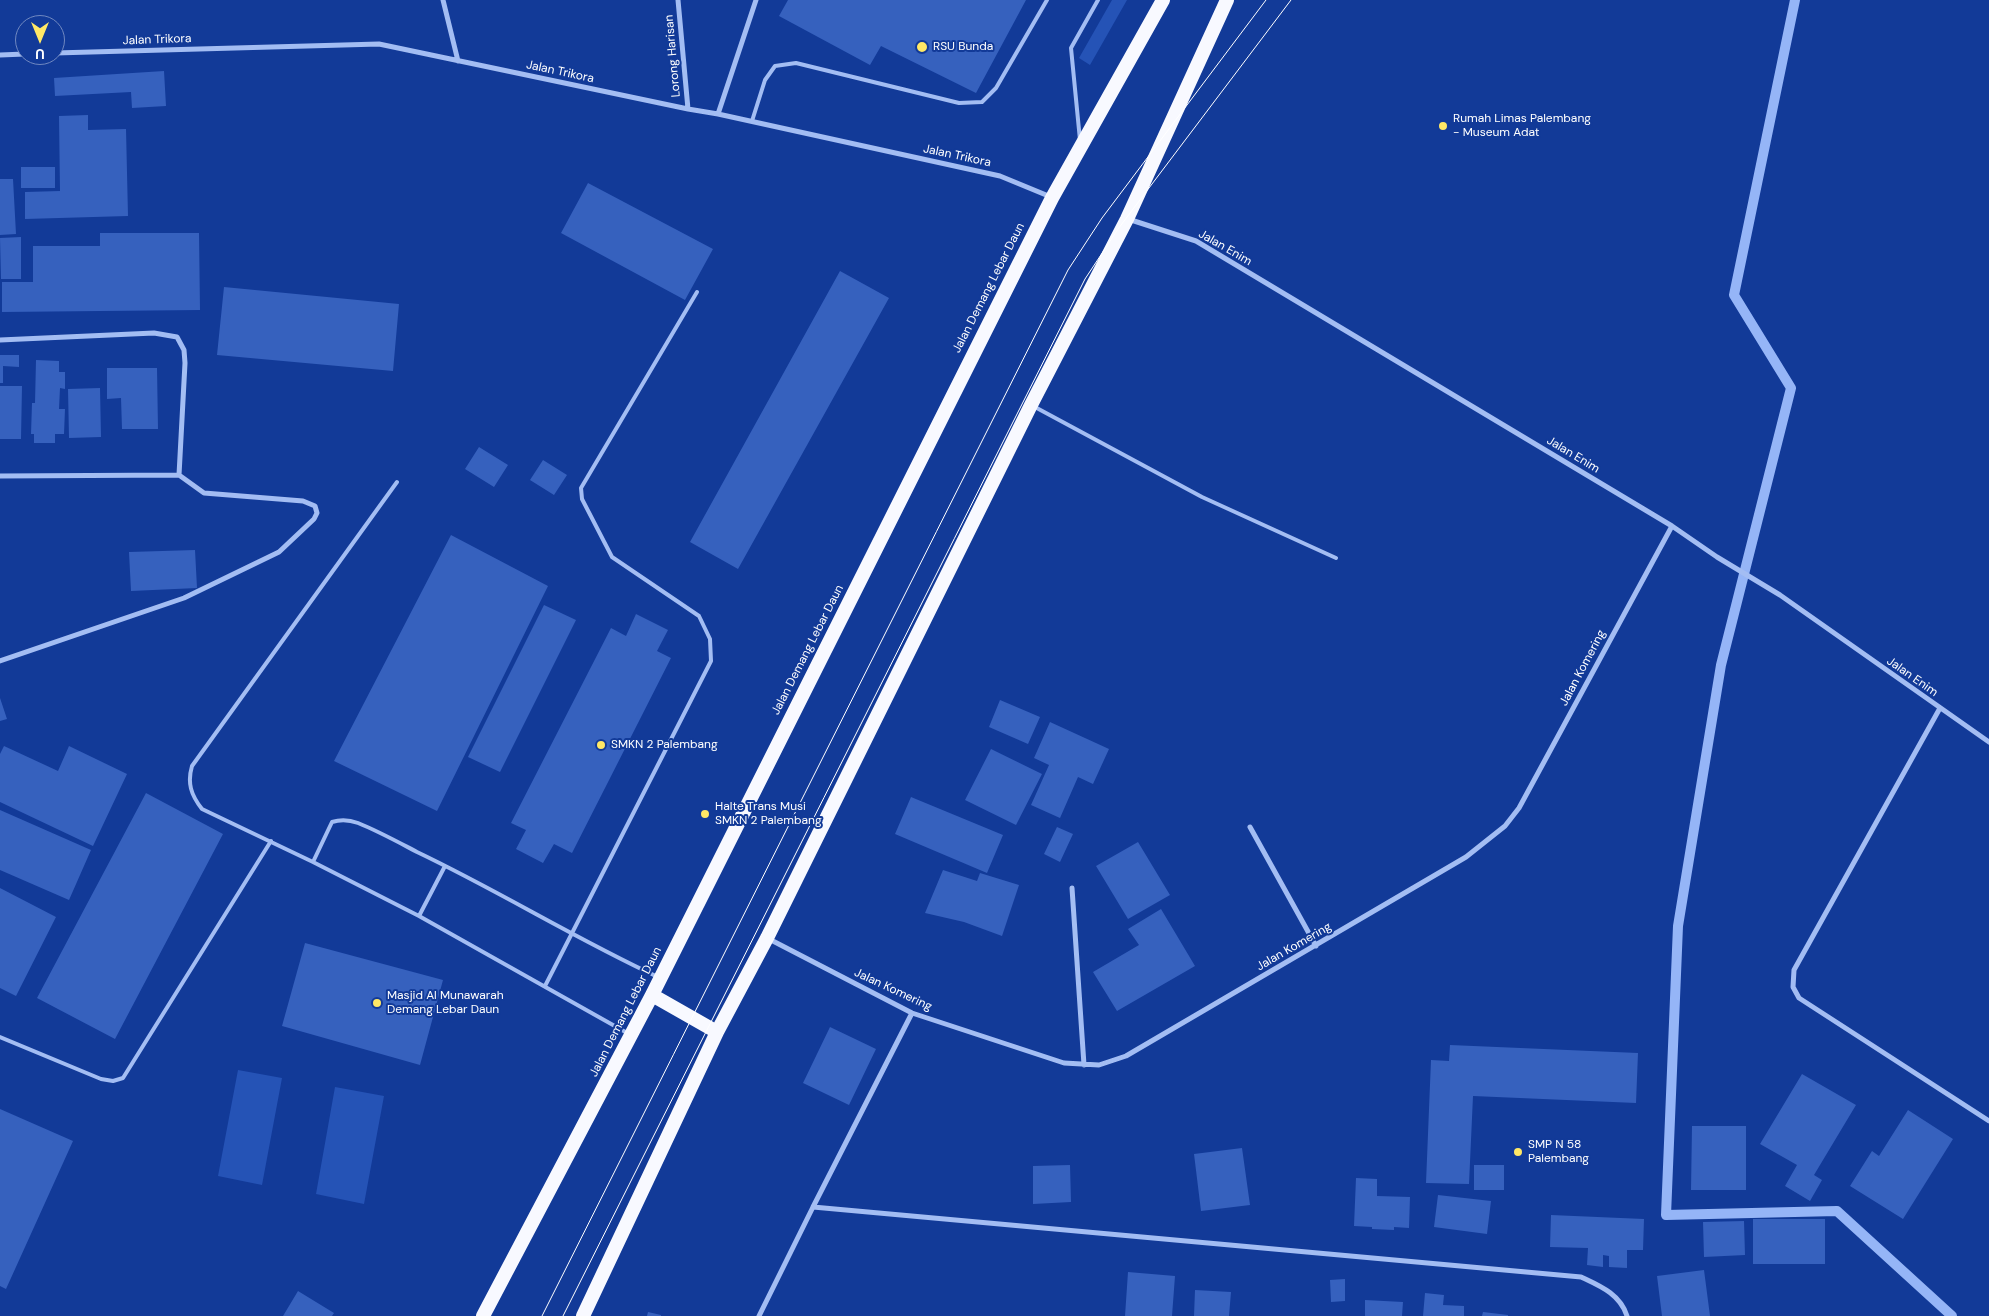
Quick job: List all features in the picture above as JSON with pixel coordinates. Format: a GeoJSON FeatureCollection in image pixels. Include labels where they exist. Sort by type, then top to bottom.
{"type":"FeatureCollection","features":[{"type":"Feature","properties":{"kind":"highway","name":"Jalan Demang Lebar Daun"},"geometry":{"type":"LineString","coordinates":[[483,1316],[652,995],[1052,198],[1164,0]]}},
{"type":"Feature","properties":{"kind":"highway"},"geometry":{"type":"LineString","coordinates":[[583,1316],[717,1032],[767,938],[1032,405],[1127,219],[1226,0]]}},
{"type":"Feature","properties":{"kind":"highway"},"geometry":{"type":"LineString","coordinates":[[652,995],[717,1032]]}},
{"type":"Feature","properties":{"kind":"street"},"geometry":{"type":"LineString","coordinates":[[443,0],[458,61]]}},
{"type":"Feature","properties":{"kind":"street","name":"Lorong Harisan"},"geometry":{"type":"LineString","coordinates":[[678,0],[688,109]]}},
{"type":"Feature","properties":{"kind":"street"},"geometry":{"type":"LineString","coordinates":[[718,114],[756,0]]}},
{"type":"Feature","properties":{"kind":"street","name":"Jalan Trikora"},"geometry":{"type":"LineString","coordinates":[[65,53],[379,44],[752,121],[1000,176],[1052,198]]}},
{"type":"Feature","properties":{"kind":"street"},"geometry":{"type":"LineString","coordinates":[[0,55],[15,54]]}},
{"type":"Feature","properties":{"kind":"street","name":"Jalan Enim"},"geometry":{"type":"LineString","coordinates":[[1127,219],[1196,241],[1672,526],[1716,557],[1780,595],[1989,742]]}},
{"type":"Feature","properties":{"kind":"street"},"geometry":{"type":"LineString","coordinates":[[0,340],[154,333],[176,337],[184,350],[185,363],[179,475]]}},
{"type":"Feature","properties":{"kind":"street"},"geometry":{"type":"LineString","coordinates":[[0,476],[179,475],[204,493],[303,501],[315,506],[317,513],[314,520],[279,552],[184,598],[0,661]]}},
{"type":"Feature","properties":{"kind":"street","name":"Jalan Komering"},"geometry":{"type":"LineString","coordinates":[[767,938],[912,1013],[1064,1062],[1099,1065],[1126,1056],[1466,857],[1506,826],[1519,808],[1672,526]]}},
{"type":"Feature","properties":{"kind":"street"},"geometry":{"type":"LineString","coordinates":[[1940,708],[1794,970],[1793,987],[1799,998],[1989,1121]]}},
{"type":"Feature","properties":{"kind":"street"},"geometry":{"type":"LineString","coordinates":[[1250,827],[1316,946]]}},
{"type":"Feature","properties":{"kind":"street"},"geometry":{"type":"LineString","coordinates":[[1072,888],[1084,1065]]}},
{"type":"Feature","properties":{"kind":"street"},"geometry":{"type":"LineString","coordinates":[[759,1316],[912,1013]]}},
{"type":"Feature","properties":{"kind":"street"},"geometry":{"type":"LineString","coordinates":[[813,1207],[1581,1277],[1613,1294],[1622,1304],[1627,1316]]}},
{"type":"Feature","properties":{"kind":"lane"},"geometry":{"type":"LineString","coordinates":[[752,121],[765,80],[775,66],[796,62],[959,103],[982,102],[996,88],[1047,0]]}},
{"type":"Feature","properties":{"kind":"lane"},"geometry":{"type":"LineString","coordinates":[[1081,147],[1071,48],[1098,0]]}},
{"type":"Feature","properties":{"kind":"lane"},"geometry":{"type":"LineString","coordinates":[[545,986],[711,660],[710,639],[699,616],[612,557],[582,499],[581,488],[697,292]]}},
{"type":"Feature","properties":{"kind":"lane"},"geometry":{"type":"LineString","coordinates":[[1032,405],[1202,497],[1336,558]]}},
{"type":"Feature","properties":{"kind":"lane"},"geometry":{"type":"LineString","coordinates":[[397,482],[192,766],[190,776],[191,792],[202,808],[314,862],[419,916],[631,1035]]}},
{"type":"Feature","properties":{"kind":"lane"},"geometry":{"type":"LineString","coordinates":[[314,862],[332,822],[340,820],[358,823],[446,866],[571,932],[610,956],[660,979]]}},
{"type":"Feature","properties":{"kind":"lane"},"geometry":{"type":"LineString","coordinates":[[0,1037],[101,1079],[113,1081],[123,1078],[271,841]]}},
{"type":"Feature","properties":{"kind":"lane"},"geometry":{"type":"LineString","coordinates":[[419,916],[446,866]]}},
{"type":"Feature","properties":{"kind":"shaded area"},"geometry":{"type":"Polygon","coordinates":[[[1112,0],[1127,0],[1090,65],[1079,58],[1112,0]]]}},
{"type":"Feature","properties":{"kind":"shaded area"},"geometry":{"type":"Polygon","coordinates":[[[238,1070],[282,1078],[262,1185],[218,1176],[238,1070]]]}},
{"type":"Feature","properties":{"kind":"shaded area"},"geometry":{"type":"Polygon","coordinates":[[[335,1087],[384,1096],[364,1204],[316,1194],[335,1087]]]}},
{"type":"Feature","properties":{"kind":"building"},"geometry":{"type":"Polygon","coordinates":[[[788,0],[1026,0],[976,93],[881,46],[870,65],[779,16],[788,0]]]}},
{"type":"Feature","properties":{"kind":"building"},"geometry":{"type":"Polygon","coordinates":[[[164,71],[166,106],[132,108],[131,92],[55,96],[54,78],[164,71]]]}},
{"type":"Feature","properties":{"kind":"building"},"geometry":{"type":"Polygon","coordinates":[[[88,115],[88,130],[126,129],[128,216],[25,219],[25,192],[60,191],[59,116],[88,115]]]}},
{"type":"Feature","properties":{"kind":"building"},"geometry":{"type":"Polygon","coordinates":[[[21,167],[55,167],[55,188],[21,188],[21,167]]]}},
{"type":"Feature","properties":{"kind":"building"},"geometry":{"type":"Polygon","coordinates":[[[0,179],[13,179],[16,234],[0,235],[0,179]]]}},
{"type":"Feature","properties":{"kind":"building"},"geometry":{"type":"Polygon","coordinates":[[[588,183],[713,249],[685,300],[561,233],[588,183]]]}},
{"type":"Feature","properties":{"kind":"building"},"geometry":{"type":"Polygon","coordinates":[[[100,233],[199,233],[200,310],[2,312],[2,282],[33,282],[33,246],[100,246],[100,233]]]}},
{"type":"Feature","properties":{"kind":"building"},"geometry":{"type":"Polygon","coordinates":[[[21,237],[21,279],[1,279],[0,238],[21,237]]]}},
{"type":"Feature","properties":{"kind":"building"},"geometry":{"type":"Polygon","coordinates":[[[840,271],[889,298],[738,569],[690,542],[840,271]]]}},
{"type":"Feature","properties":{"kind":"building"},"geometry":{"type":"Polygon","coordinates":[[[224,287],[399,304],[393,371],[217,355],[224,287]]]}},
{"type":"Feature","properties":{"kind":"building"},"geometry":{"type":"Polygon","coordinates":[[[0,355],[19,355],[19,367],[3,366],[3,383],[0,383],[0,355]]]}},
{"type":"Feature","properties":{"kind":"building"},"geometry":{"type":"Polygon","coordinates":[[[36,360],[59,361],[59,372],[65,372],[65,389],[60,388],[59,409],[65,409],[64,434],[55,434],[55,443],[34,443],[34,434],[31,434],[32,403],[35,403],[36,360]]]}},
{"type":"Feature","properties":{"kind":"building"},"geometry":{"type":"Polygon","coordinates":[[[107,368],[157,368],[158,429],[122,429],[121,398],[107,399],[107,368]]]}},
{"type":"Feature","properties":{"kind":"building"},"geometry":{"type":"Polygon","coordinates":[[[0,386],[22,386],[21,439],[0,439],[0,386]]]}},
{"type":"Feature","properties":{"kind":"building"},"geometry":{"type":"Polygon","coordinates":[[[100,388],[101,437],[69,438],[68,389],[100,388]]]}},
{"type":"Feature","properties":{"kind":"building"},"geometry":{"type":"Polygon","coordinates":[[[479,447],[508,465],[494,487],[465,469],[479,447]]]}},
{"type":"Feature","properties":{"kind":"building"},"geometry":{"type":"Polygon","coordinates":[[[543,460],[567,475],[554,495],[530,480],[543,460]]]}},
{"type":"Feature","properties":{"kind":"building"},"geometry":{"type":"Polygon","coordinates":[[[451,535],[548,586],[437,811],[334,761],[451,535]]]}},
{"type":"Feature","properties":{"kind":"building"},"geometry":{"type":"Polygon","coordinates":[[[195,550],[197,588],[131,591],[129,552],[195,550]]]}},
{"type":"Feature","properties":{"kind":"building"},"geometry":{"type":"Polygon","coordinates":[[[544,605],[576,620],[500,772],[468,757],[544,605]]]}},
{"type":"Feature","properties":{"kind":"building"},"geometry":{"type":"Polygon","coordinates":[[[636,614],[668,630],[657,651],[671,658],[572,853],[554,844],[543,863],[516,849],[526,830],[511,823],[611,628],[626,636],[636,614]]]}},
{"type":"Feature","properties":{"kind":"building"},"geometry":{"type":"Polygon","coordinates":[[[0,698],[7,719],[0,721],[0,698]]]}},
{"type":"Feature","properties":{"kind":"building"},"geometry":{"type":"Polygon","coordinates":[[[1000,700],[1040,717],[1028,744],[989,727],[1000,700]]]}},
{"type":"Feature","properties":{"kind":"building"},"geometry":{"type":"Polygon","coordinates":[[[1050,722],[1109,749],[1093,784],[1078,777],[1060,818],[1031,805],[1049,765],[1034,758],[1050,722]]]}},
{"type":"Feature","properties":{"kind":"building"},"geometry":{"type":"Polygon","coordinates":[[[4,746],[58,771],[69,746],[127,774],[93,846],[0,802],[0,754],[4,746]]]}},
{"type":"Feature","properties":{"kind":"building"},"geometry":{"type":"Polygon","coordinates":[[[991,749],[1042,774],[1016,825],[965,800],[991,749]]]}},
{"type":"Feature","properties":{"kind":"building"},"geometry":{"type":"Polygon","coordinates":[[[146,793],[223,834],[115,1039],[37,998],[146,793]]]}},
{"type":"Feature","properties":{"kind":"building"},"geometry":{"type":"Polygon","coordinates":[[[911,797],[1003,835],[987,873],[895,834],[911,797]]]}},
{"type":"Feature","properties":{"kind":"building"},"geometry":{"type":"Polygon","coordinates":[[[0,810],[91,850],[69,900],[0,870],[0,810]]]}},
{"type":"Feature","properties":{"kind":"building"},"geometry":{"type":"Polygon","coordinates":[[[1057,827],[1073,834],[1060,862],[1044,854],[1057,827]]]}},
{"type":"Feature","properties":{"kind":"building"},"geometry":{"type":"Polygon","coordinates":[[[1138,842],[1170,895],[1128,919],[1096,866],[1138,842]]]}},
{"type":"Feature","properties":{"kind":"building"},"geometry":{"type":"Polygon","coordinates":[[[943,870],[977,881],[980,873],[1019,885],[1002,936],[964,922],[925,913],[943,870]]]}},
{"type":"Feature","properties":{"kind":"building"},"geometry":{"type":"Polygon","coordinates":[[[0,888],[56,917],[16,996],[0,988],[0,888]]]}},
{"type":"Feature","properties":{"kind":"building"},"geometry":{"type":"Polygon","coordinates":[[[1161,909],[1195,966],[1117,1011],[1093,972],[1139,945],[1128,929],[1161,909]]]}},
{"type":"Feature","properties":{"kind":"building"},"geometry":{"type":"Polygon","coordinates":[[[305,943],[443,980],[420,1065],[282,1026],[305,943]]]}},
{"type":"Feature","properties":{"kind":"building"},"geometry":{"type":"Polygon","coordinates":[[[830,1027],[876,1049],[849,1105],[803,1083],[830,1027]]]}},
{"type":"Feature","properties":{"kind":"building"},"geometry":{"type":"Polygon","coordinates":[[[1450,1045],[1638,1053],[1636,1103],[1473,1096],[1469,1184],[1426,1183],[1431,1060],[1449,1061],[1450,1045]]]}},
{"type":"Feature","properties":{"kind":"building"},"geometry":{"type":"Polygon","coordinates":[[[1802,1074],[1856,1105],[1814,1175],[1822,1180],[1810,1201],[1785,1186],[1797,1165],[1760,1144],[1802,1074]]]}},
{"type":"Feature","properties":{"kind":"building"},"geometry":{"type":"Polygon","coordinates":[[[0,1109],[73,1141],[6,1289],[0,1286],[0,1109]]]}},
{"type":"Feature","properties":{"kind":"building"},"geometry":{"type":"Polygon","coordinates":[[[1908,1110],[1953,1139],[1903,1219],[1850,1186],[1872,1151],[1879,1156],[1908,1110]]]}},
{"type":"Feature","properties":{"kind":"building"},"geometry":{"type":"Polygon","coordinates":[[[1692,1126],[1746,1126],[1746,1190],[1691,1190],[1692,1126]]]}},
{"type":"Feature","properties":{"kind":"building"},"geometry":{"type":"Polygon","coordinates":[[[1242,1148],[1250,1205],[1201,1211],[1194,1154],[1242,1148]]]}},
{"type":"Feature","properties":{"kind":"building"},"geometry":{"type":"Polygon","coordinates":[[[1070,1165],[1071,1202],[1033,1204],[1033,1166],[1070,1165]]]}},
{"type":"Feature","properties":{"kind":"building"},"geometry":{"type":"Polygon","coordinates":[[[1474,1165],[1504,1165],[1504,1190],[1474,1190],[1474,1165]]]}},
{"type":"Feature","properties":{"kind":"building"},"geometry":{"type":"Polygon","coordinates":[[[1356,1178],[1377,1179],[1377,1196],[1410,1197],[1409,1228],[1394,1227],[1394,1230],[1354,1226],[1356,1178]]]}},
{"type":"Feature","properties":{"kind":"building"},"geometry":{"type":"Polygon","coordinates":[[[1438,1195],[1491,1201],[1487,1234],[1434,1227],[1438,1195]]]}},
{"type":"Feature","properties":{"kind":"building"},"geometry":{"type":"Polygon","coordinates":[[[1551,1215],[1644,1219],[1643,1250],[1627,1250],[1627,1268],[1609,1267],[1609,1256],[1603,1255],[1603,1267],[1587,1265],[1588,1248],[1550,1247],[1551,1215]]]}},
{"type":"Feature","properties":{"kind":"building"},"geometry":{"type":"Polygon","coordinates":[[[1753,1219],[1825,1219],[1825,1264],[1753,1264],[1753,1219]]]}},
{"type":"Feature","properties":{"kind":"building"},"geometry":{"type":"Polygon","coordinates":[[[1744,1221],[1745,1255],[1704,1257],[1703,1222],[1744,1221]]]}},
{"type":"Feature","properties":{"kind":"building"},"geometry":{"type":"Polygon","coordinates":[[[1704,1270],[1710,1316],[1662,1316],[1657,1276],[1704,1270]]]}},
{"type":"Feature","properties":{"kind":"building"},"geometry":{"type":"Polygon","coordinates":[[[1128,1272],[1175,1276],[1172,1316],[1125,1316],[1128,1272]]]}},
{"type":"Feature","properties":{"kind":"building"},"geometry":{"type":"Polygon","coordinates":[[[1345,1279],[1345,1301],[1331,1302],[1330,1280],[1345,1279]]]}},
{"type":"Feature","properties":{"kind":"building"},"geometry":{"type":"Polygon","coordinates":[[[1195,1290],[1231,1292],[1229,1316],[1194,1316],[1195,1290]]]}},
{"type":"Feature","properties":{"kind":"building"},"geometry":{"type":"Polygon","coordinates":[[[298,1291],[334,1313],[332,1316],[283,1316],[298,1291]]]}},
{"type":"Feature","properties":{"kind":"building"},"geometry":{"type":"Polygon","coordinates":[[[1425,1293],[1444,1295],[1443,1305],[1464,1306],[1464,1316],[1423,1316],[1425,1293]]]}},
{"type":"Feature","properties":{"kind":"building"},"geometry":{"type":"Polygon","coordinates":[[[1365,1300],[1403,1302],[1402,1316],[1365,1316],[1365,1300]]]}},
{"type":"Feature","properties":{"kind":"building"},"geometry":{"type":"Polygon","coordinates":[[[648,1312],[661,1315],[661,1316],[647,1316],[648,1312]]]}},
{"type":"Feature","properties":{"kind":"building"},"geometry":{"type":"Polygon","coordinates":[[[1483,1312],[1508,1315],[1508,1316],[1482,1316],[1483,1312]]]}},
{"type":"Feature","properties":{"kind":"waterway"},"geometry":{"type":"LineString","coordinates":[[1795,0],[1734,295],[1791,388],[1721,665],[1678,926],[1666,1215],[1837,1211],[1952,1316]]}},
{"type":"Feature","properties":{"kind":"tram line"},"geometry":{"type":"LineString","coordinates":[[542,1316],[1068,270],[1102,218],[1266,0]]}},
{"type":"Feature","properties":{"kind":"tram line"},"geometry":{"type":"LineString","coordinates":[[563,1316],[1085,279],[1118,229],[1291,0]]}},
{"type":"Feature","properties":{"kind":"place","name":"RSU Bunda"},"geometry":{"type":"Point","coordinates":[922,47]}},
{"type":"Feature","properties":{"kind":"place","name":"Rumah Limas Palembang - Museum Adat"},"geometry":{"type":"Point","coordinates":[1443,126]}},
{"type":"Feature","properties":{"kind":"place","name":"SMKN 2 Palembang"},"geometry":{"type":"Point","coordinates":[601,745]}},
{"type":"Feature","properties":{"kind":"place","name":"Halte Trans Musi SMKN 2 Palembang"},"geometry":{"type":"Point","coordinates":[705,814]}},
{"type":"Feature","properties":{"kind":"place","name":"Masjid Al Munawarah Demang Lebar Daun"},"geometry":{"type":"Point","coordinates":[377,1003]}},
{"type":"Feature","properties":{"kind":"place","name":"SMP N 58 Palembang"},"geometry":{"type":"Point","coordinates":[1518,1152]}}]}
